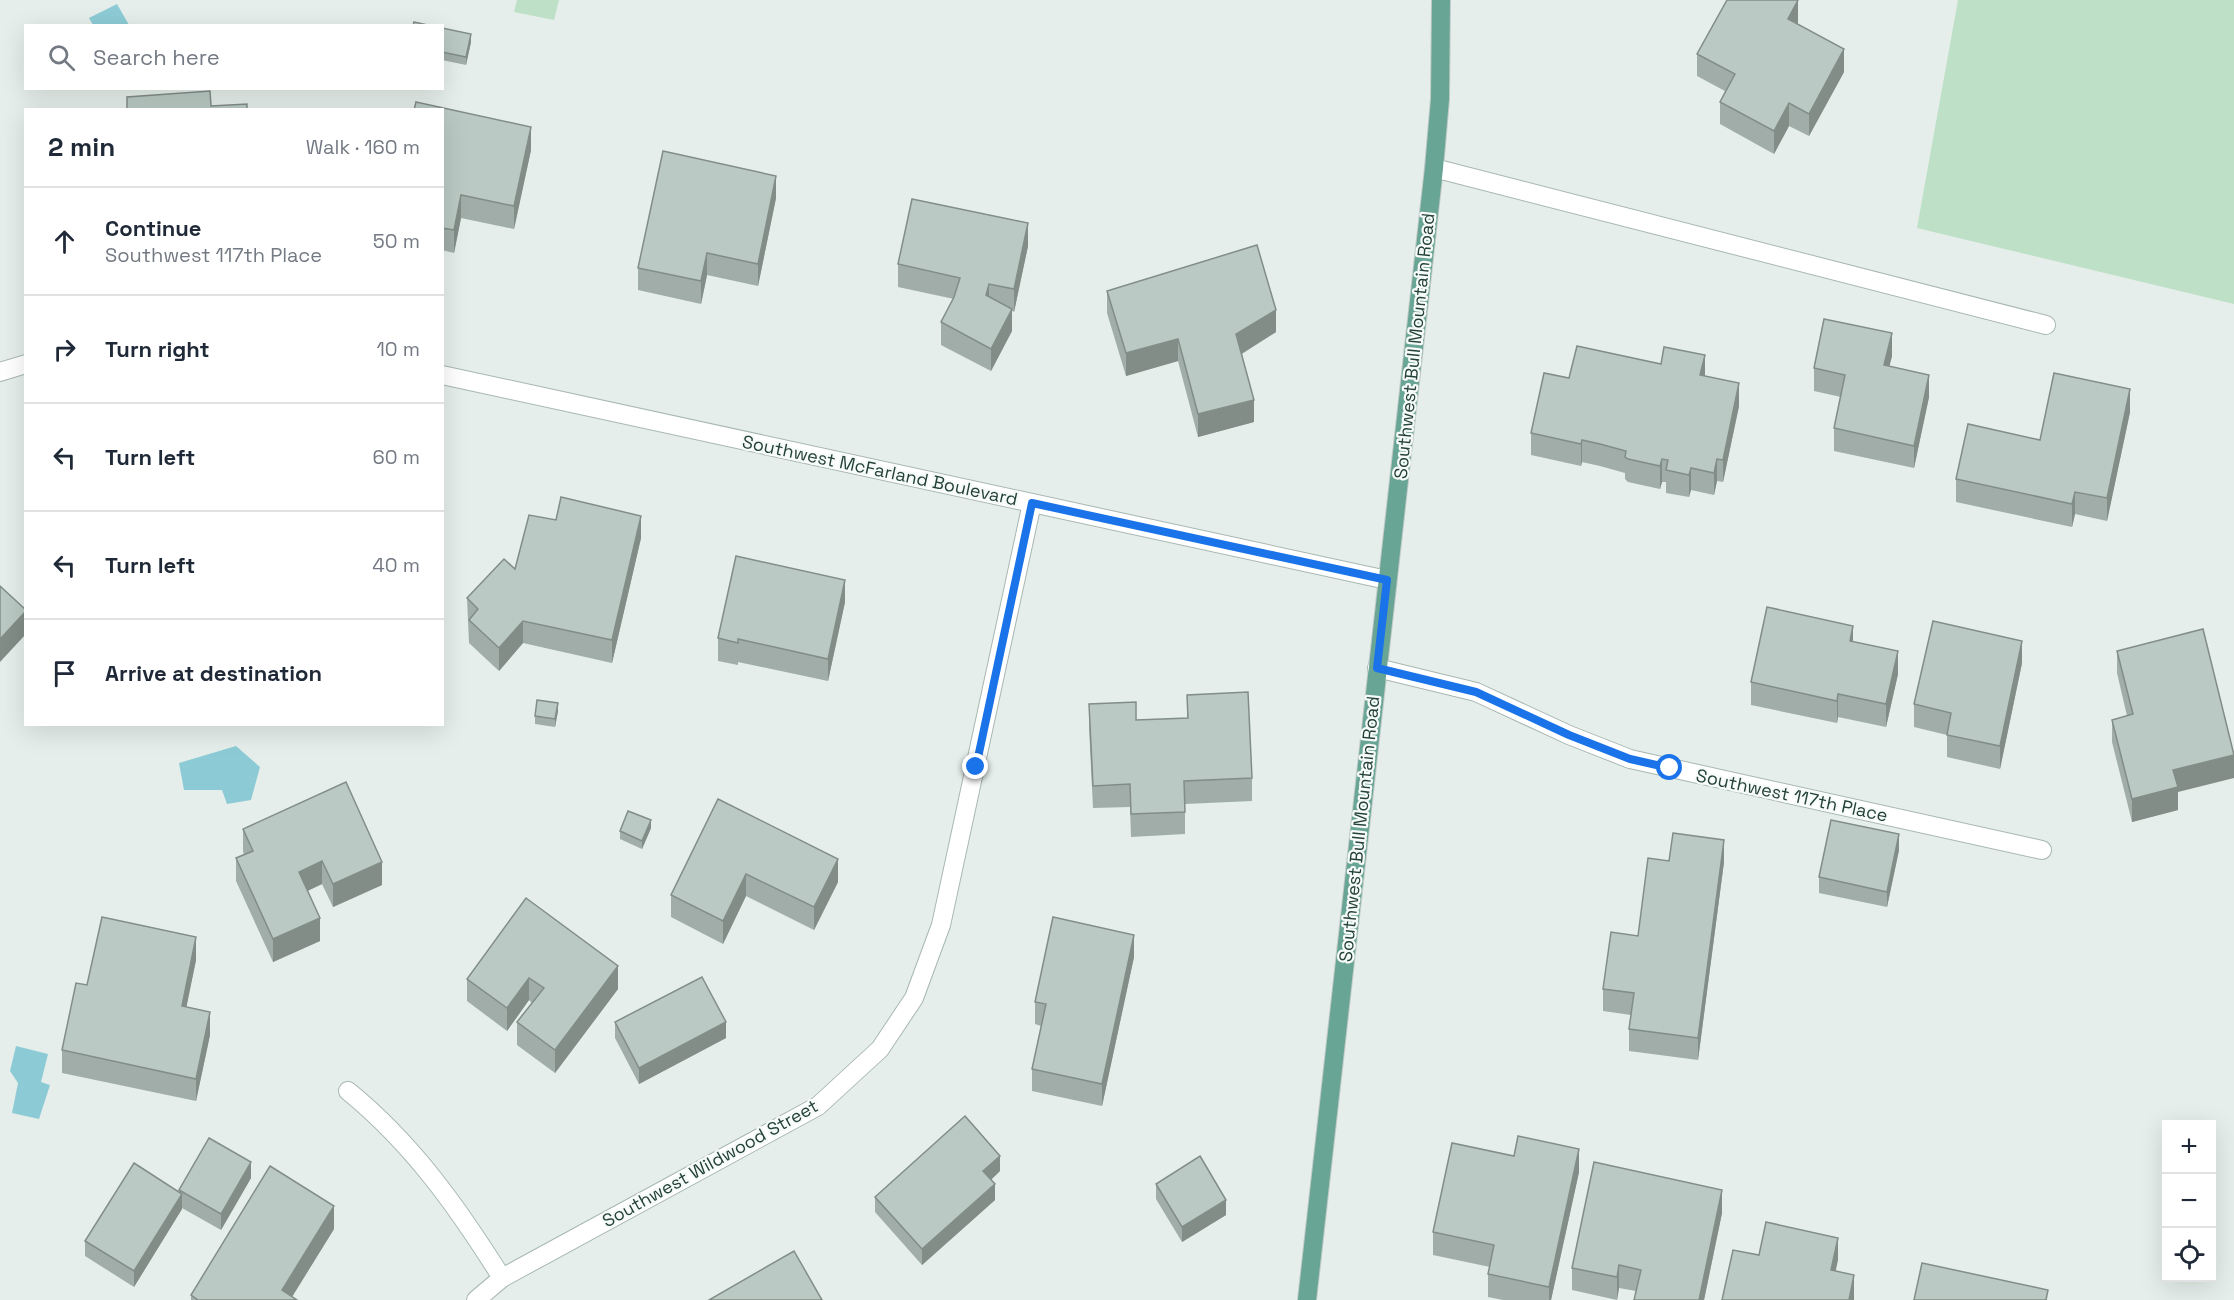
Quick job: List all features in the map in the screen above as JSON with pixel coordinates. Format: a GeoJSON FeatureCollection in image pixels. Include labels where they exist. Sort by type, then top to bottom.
{"type":"FeatureCollection","features":[{"type":"Feature","properties":{"kind":"main road","name":"Southwest Bull Mountain Road"},"geometry":{"type":"LineString","coordinates":[[1307,1300],[1434,168],[1440,99],[1441,0]]}},
{"type":"Feature","properties":{"kind":"street"},"geometry":{"type":"LineString","coordinates":[[1434,168],[2046,325]]}},
{"type":"Feature","properties":{"kind":"street"},"geometry":{"type":"LineString","coordinates":[[0,372],[24,365]]}},
{"type":"Feature","properties":{"kind":"street","name":"Southwest McFarland Boulevard"},"geometry":{"type":"LineString","coordinates":[[444,375],[1387,580]]}},
{"type":"Feature","properties":{"kind":"street","name":"Southwest Wildwood Street"},"geometry":{"type":"LineString","coordinates":[[476,1300],[502,1278],[818,1106],[880,1049],[914,998],[941,925],[1032,503]]}},
{"type":"Feature","properties":{"kind":"street","name":"Southwest 117th Place"},"geometry":{"type":"LineString","coordinates":[[1377,668],[1476,692],[1569,735],[1630,759],[2042,850]]}},
{"type":"Feature","properties":{"kind":"street"},"geometry":{"type":"LineString","coordinates":[[348,1092],[380,1117],[422,1163],[483,1247],[502,1278]]}},
{"type":"Feature","properties":{"kind":"green space"},"geometry":{"type":"Polygon","coordinates":[[[517,0],[559,0],[554,20],[514,12],[517,0]]]}},
{"type":"Feature","properties":{"kind":"green space"},"geometry":{"type":"Polygon","coordinates":[[[1958,0],[2234,0],[2234,304],[1917,228],[1958,0]]]}},
{"type":"Feature","properties":{"kind":"water"},"geometry":{"type":"Polygon","coordinates":[[[117,4],[128,24],[92,24],[89,18],[117,4]]]}},
{"type":"Feature","properties":{"kind":"water"},"geometry":{"type":"Polygon","coordinates":[[[236,746],[260,767],[251,800],[227,804],[222,790],[184,790],[179,763],[236,746]]]}},
{"type":"Feature","properties":{"kind":"water"},"geometry":{"type":"Polygon","coordinates":[[[16,1046],[48,1054],[41,1082],[50,1085],[39,1119],[12,1113],[18,1083],[10,1071],[16,1046]]]}},
{"type":"Feature","properties":{"kind":"building"},"geometry":{"type":"Polygon","coordinates":[[[1727,0],[1798,0],[1788,19],[1844,49],[1809,114],[1789,103],[1774,131],[1720,102],[1735,74],[1697,54],[1727,0]]]}},
{"type":"Feature","properties":{"kind":"building"},"geometry":{"type":"Polygon","coordinates":[[[444,28],[471,34],[466,57],[444,52],[444,28]]]}},
{"type":"Feature","properties":{"kind":"building"},"geometry":{"type":"Polygon","coordinates":[[[210,91],[211,106],[247,104],[247,108],[127,108],[127,97],[210,91]]]}},
{"type":"Feature","properties":{"kind":"building"},"geometry":{"type":"Polygon","coordinates":[[[416,102],[444,108],[414,108],[416,102]]]}},
{"type":"Feature","properties":{"kind":"building"},"geometry":{"type":"Polygon","coordinates":[[[444,108],[531,127],[514,206],[461,195],[454,230],[444,228],[444,108]]]}},
{"type":"Feature","properties":{"kind":"building"},"geometry":{"type":"Polygon","coordinates":[[[663,151],[776,176],[758,264],[707,253],[701,281],[638,268],[663,151]]]}},
{"type":"Feature","properties":{"kind":"building"},"geometry":{"type":"Polygon","coordinates":[[[912,199],[1028,223],[1014,289],[989,284],[986,295],[1012,309],[991,349],[941,322],[954,297],[960,278],[898,264],[912,199]]]}},
{"type":"Feature","properties":{"kind":"building"},"geometry":{"type":"Polygon","coordinates":[[[1257,245],[1276,310],[1236,334],[1254,400],[1198,414],[1178,339],[1126,353],[1107,291],[1257,245]]]}},
{"type":"Feature","properties":{"kind":"building"},"geometry":{"type":"Polygon","coordinates":[[[1824,319],[1892,333],[1884,365],[1929,375],[1914,446],[1834,428],[1845,375],[1814,368],[1824,319]]]}},
{"type":"Feature","properties":{"kind":"building"},"geometry":{"type":"Polygon","coordinates":[[[1577,346],[1661,364],[1664,347],[1705,355],[1700,375],[1739,383],[1723,460],[1717,459],[1714,473],[1691,468],[1689,475],[1666,470],[1668,460],[1662,459],[1660,466],[1628,459],[1625,457],[1626,451],[1600,444],[1582,440],[1581,444],[1531,433],[1544,373],[1569,378],[1577,346]]]}},
{"type":"Feature","properties":{"kind":"building"},"geometry":{"type":"Polygon","coordinates":[[[2054,373],[2130,389],[2107,498],[2075,492],[2072,504],[1956,479],[1968,424],[2040,440],[2054,373]]]}},
{"type":"Feature","properties":{"kind":"building"},"geometry":{"type":"Polygon","coordinates":[[[561,497],[641,516],[612,640],[523,621],[499,648],[469,620],[478,609],[467,598],[504,559],[515,569],[529,515],[556,520],[561,497]]]}},
{"type":"Feature","properties":{"kind":"building"},"geometry":{"type":"Polygon","coordinates":[[[736,556],[845,580],[828,659],[738,639],[738,643],[718,638],[736,556]]]}},
{"type":"Feature","properties":{"kind":"building"},"geometry":{"type":"Polygon","coordinates":[[[0,586],[24,608],[24,613],[0,639],[0,586]]]}},
{"type":"Feature","properties":{"kind":"building"},"geometry":{"type":"Polygon","coordinates":[[[1767,607],[1853,626],[1850,641],[1898,651],[1886,704],[1838,694],[1837,701],[1751,682],[1767,607]]]}},
{"type":"Feature","properties":{"kind":"building"},"geometry":{"type":"Polygon","coordinates":[[[1933,621],[2022,641],[2000,746],[1947,735],[1951,713],[1914,704],[1933,621]]]}},
{"type":"Feature","properties":{"kind":"building"},"geometry":{"type":"Polygon","coordinates":[[[2203,629],[2234,755],[2173,770],[2178,787],[2132,799],[2112,720],[2133,714],[2117,651],[2203,629]]]}},
{"type":"Feature","properties":{"kind":"building"},"geometry":{"type":"Polygon","coordinates":[[[1248,692],[1252,778],[1184,781],[1185,812],[1131,814],[1130,784],[1093,786],[1089,704],[1136,702],[1136,720],[1188,718],[1187,695],[1248,692]]]}},
{"type":"Feature","properties":{"kind":"building"},"geometry":{"type":"Polygon","coordinates":[[[537,700],[558,703],[555,719],[535,716],[537,700]]]}},
{"type":"Feature","properties":{"kind":"building"},"geometry":{"type":"Polygon","coordinates":[[[346,782],[382,862],[333,884],[322,861],[299,872],[320,918],[273,939],[236,858],[253,851],[243,829],[346,782]]]}},
{"type":"Feature","properties":{"kind":"building"},"geometry":{"type":"Polygon","coordinates":[[[718,799],[838,859],[814,907],[746,874],[723,921],[671,895],[718,799]]]}},
{"type":"Feature","properties":{"kind":"building"},"geometry":{"type":"Polygon","coordinates":[[[628,811],[651,820],[642,841],[620,831],[628,811]]]}},
{"type":"Feature","properties":{"kind":"building"},"geometry":{"type":"Polygon","coordinates":[[[1831,820],[1899,834],[1887,892],[1819,877],[1831,820]]]}},
{"type":"Feature","properties":{"kind":"building"},"geometry":{"type":"Polygon","coordinates":[[[1673,833],[1724,840],[1698,1038],[1629,1029],[1634,993],[1603,989],[1611,932],[1638,936],[1648,858],[1669,861],[1673,833]]]}},
{"type":"Feature","properties":{"kind":"building"},"geometry":{"type":"Polygon","coordinates":[[[526,898],[618,966],[555,1050],[517,1022],[544,988],[529,978],[507,1008],[467,979],[526,898]]]}},
{"type":"Feature","properties":{"kind":"building"},"geometry":{"type":"Polygon","coordinates":[[[102,917],[196,937],[182,1006],[210,1012],[196,1079],[62,1050],[76,983],[87,985],[102,917]]]}},
{"type":"Feature","properties":{"kind":"building"},"geometry":{"type":"Polygon","coordinates":[[[1053,917],[1134,935],[1102,1084],[1032,1069],[1046,1004],[1035,1002],[1053,917]]]}},
{"type":"Feature","properties":{"kind":"building"},"geometry":{"type":"Polygon","coordinates":[[[702,977],[726,1022],[639,1068],[615,1022],[702,977]]]}},
{"type":"Feature","properties":{"kind":"building"},"geometry":{"type":"Polygon","coordinates":[[[965,1116],[1000,1156],[983,1171],[995,1184],[922,1249],[875,1197],[965,1116]]]}},
{"type":"Feature","properties":{"kind":"building"},"geometry":{"type":"Polygon","coordinates":[[[1518,1136],[1579,1149],[1549,1287],[1488,1274],[1494,1245],[1433,1232],[1452,1143],[1514,1156],[1518,1136]]]}},
{"type":"Feature","properties":{"kind":"building"},"geometry":{"type":"Polygon","coordinates":[[[209,1138],[251,1162],[221,1214],[179,1190],[209,1138]]]}},
{"type":"Feature","properties":{"kind":"building"},"geometry":{"type":"Polygon","coordinates":[[[1200,1156],[1226,1200],[1182,1227],[1156,1184],[1200,1156]]]}},
{"type":"Feature","properties":{"kind":"building"},"geometry":{"type":"Polygon","coordinates":[[[1594,1162],[1722,1190],[1699,1300],[1634,1300],[1641,1270],[1619,1265],[1617,1277],[1572,1268],[1594,1162]]]}},
{"type":"Feature","properties":{"kind":"building"},"geometry":{"type":"Polygon","coordinates":[[[134,1163],[182,1194],[134,1271],[85,1241],[134,1163]]]}},
{"type":"Feature","properties":{"kind":"building"},"geometry":{"type":"Polygon","coordinates":[[[270,1166],[334,1206],[282,1290],[297,1300],[198,1300],[191,1295],[270,1166]]]}},
{"type":"Feature","properties":{"kind":"building"},"geometry":{"type":"Polygon","coordinates":[[[1766,1222],[1838,1238],[1831,1270],[1854,1275],[1849,1300],[1722,1300],[1733,1250],[1759,1255],[1766,1222]]]}},
{"type":"Feature","properties":{"kind":"building"},"geometry":{"type":"Polygon","coordinates":[[[794,1251],[822,1300],[709,1300],[794,1251]]]}},
{"type":"Feature","properties":{"kind":"building"},"geometry":{"type":"Polygon","coordinates":[[[1922,1263],[2048,1290],[2046,1300],[1914,1300],[1922,1263]]]}},
{"type":"Feature","properties":{"kind":"route"},"geometry":{"type":"LineString","coordinates":[[976,767],[1032,503],[1387,580],[1377,668],[1476,692],[1569,735],[1630,759],[1670,768]]}}]}
